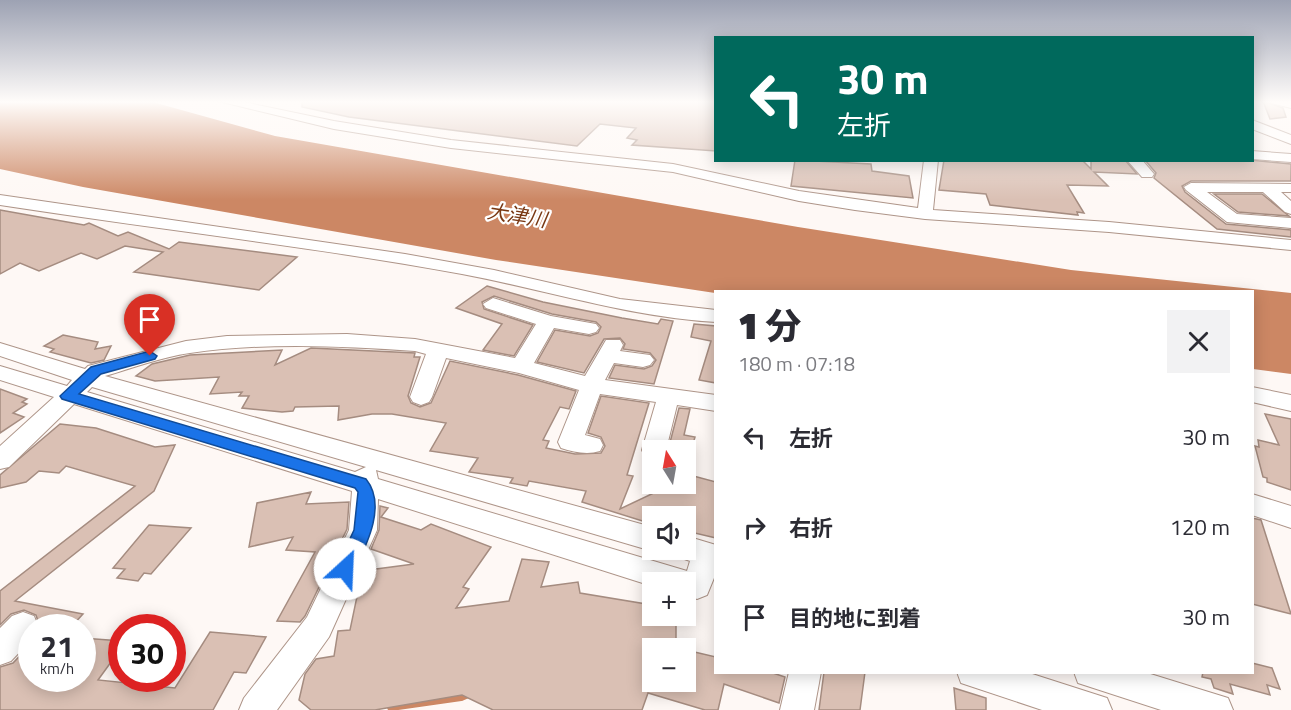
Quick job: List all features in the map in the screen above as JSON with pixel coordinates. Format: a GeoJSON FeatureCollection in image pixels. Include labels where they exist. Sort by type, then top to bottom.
{"type":"FeatureCollection","features":[{"type":"Feature","properties":{"kind":"street"},"geometry":{"type":"LineString","coordinates":[[390,134],[451,144],[673,168],[799,196],[925,214],[1109,227],[1291,245]]}},
{"type":"Feature","properties":{"kind":"street"},"geometry":{"type":"LineString","coordinates":[[1254,136],[1290,139]]}},
{"type":"Feature","properties":{"kind":"street"},"geometry":{"type":"LineString","coordinates":[[1254,155],[1291,158]]}},
{"type":"Feature","properties":{"kind":"street"},"geometry":{"type":"LineString","coordinates":[[925,214],[931,162]]}},
{"type":"Feature","properties":{"kind":"street"},"geometry":{"type":"LineString","coordinates":[[1136,162],[1147,174]]}},
{"type":"Feature","properties":{"kind":"street"},"geometry":{"type":"LineString","coordinates":[[1208,176],[1223,188]]}},
{"type":"Feature","properties":{"kind":"street"},"geometry":{"type":"LineString","coordinates":[[1291,188],[1191,187],[1233,219],[1291,223]]}},
{"type":"Feature","properties":{"kind":"street"},"geometry":{"type":"LineString","coordinates":[[1267,188],[1291,208]]}},
{"type":"Feature","properties":{"kind":"street"},"geometry":{"type":"LineString","coordinates":[[0,200],[405,260],[487,274],[603,303],[714,316]]}},
{"type":"Feature","properties":{"kind":"street"},"geometry":{"type":"LineString","coordinates":[[520,312],[535,298]]}},
{"type":"Feature","properties":{"kind":"street"},"geometry":{"type":"LineString","coordinates":[[493,304],[548,321],[589,327]]}},
{"type":"Feature","properties":{"kind":"street"},"geometry":{"type":"LineString","coordinates":[[521,366],[548,321]]}},
{"type":"Feature","properties":{"kind":"street"},"geometry":{"type":"LineString","coordinates":[[0,460],[96,371],[186,347],[227,342],[347,340],[438,349],[521,366],[593,386],[714,403]]}},
{"type":"Feature","properties":{"kind":"street"},"geometry":{"type":"LineString","coordinates":[[0,349],[88,378],[642,536]]}},
{"type":"Feature","properties":{"kind":"street"},"geometry":{"type":"LineString","coordinates":[[421,397],[438,349]]}},
{"type":"Feature","properties":{"kind":"street"},"geometry":{"type":"LineString","coordinates":[[573,438],[610,350],[643,360]]}},
{"type":"Feature","properties":{"kind":"street"},"geometry":{"type":"LineString","coordinates":[[0,373],[68,396],[649,572]]}},
{"type":"Feature","properties":{"kind":"street"},"geometry":{"type":"LineString","coordinates":[[1254,394],[1291,403]]}},
{"type":"Feature","properties":{"kind":"street"},"geometry":{"type":"LineString","coordinates":[[657,440],[668,398]]}},
{"type":"Feature","properties":{"kind":"street"},"geometry":{"type":"LineString","coordinates":[[145,419],[171,400]]}},
{"type":"Feature","properties":{"kind":"street"},"geometry":{"type":"LineString","coordinates":[[360,483],[380,460]]}},
{"type":"Feature","properties":{"kind":"street"},"geometry":{"type":"LineString","coordinates":[[256,710],[318,627],[363,530],[366,491],[360,483]]}},
{"type":"Feature","properties":{"kind":"street"},"geometry":{"type":"LineString","coordinates":[[471,518],[489,491]]}},
{"type":"Feature","properties":{"kind":"street"},"geometry":{"type":"LineString","coordinates":[[1254,505],[1291,517]]}},
{"type":"Feature","properties":{"kind":"street"},"geometry":{"type":"LineString","coordinates":[[610,560],[624,530]]}},
{"type":"Feature","properties":{"kind":"street"},"geometry":{"type":"LineString","coordinates":[[696,582],[703,553]]}},
{"type":"Feature","properties":{"kind":"street"},"geometry":{"type":"LineString","coordinates":[[0,650],[18,631]]}},
{"type":"Feature","properties":{"kind":"street"},"geometry":{"type":"LineString","coordinates":[[797,710],[805,674]]}},
{"type":"Feature","properties":{"kind":"street"},"geometry":{"type":"LineString","coordinates":[[979,674],[1095,710]]}},
{"type":"Feature","properties":{"kind":"street"},"geometry":{"type":"LineString","coordinates":[[1095,674],[1104,710]]}},
{"type":"Feature","properties":{"kind":"street"},"geometry":{"type":"LineString","coordinates":[[1095,674],[1216,710]]}},
{"type":"Feature","properties":{"kind":"water","name":"大津川"},"geometry":{"type":"Polygon","coordinates":[[[0,134],[268,134],[798,227],[1071,270],[1291,293],[1291,374],[1254,369],[1254,290],[714,290],[714,293],[496,260],[83,187],[0,169],[0,134]]]}},
{"type":"Feature","properties":{"kind":"building"},"geometry":{"type":"Polygon","coordinates":[[[484,134],[589,134],[577,146],[484,134]]]}},
{"type":"Feature","properties":{"kind":"building"},"geometry":{"type":"Polygon","coordinates":[[[630,134],[714,134],[714,151],[632,145],[637,140],[627,138],[630,134]]]}},
{"type":"Feature","properties":{"kind":"building"},"geometry":{"type":"Polygon","coordinates":[[[1254,160],[1291,164],[1291,181],[1191,181],[1182,186],[1185,192],[1226,224],[1291,230],[1291,237],[1217,229],[1154,178],[1156,173],[1147,162],[1254,160]]]}},
{"type":"Feature","properties":{"kind":"building"},"geometry":{"type":"Polygon","coordinates":[[[795,162],[871,164],[872,171],[909,176],[913,198],[791,186],[795,162]]]}},
{"type":"Feature","properties":{"kind":"building"},"geometry":{"type":"Polygon","coordinates":[[[944,162],[1084,162],[1091,169],[1091,162],[1127,162],[1137,174],[1094,172],[1108,186],[1067,185],[1084,213],[1077,212],[1078,215],[990,205],[986,194],[939,190],[944,162]]]}},
{"type":"Feature","properties":{"kind":"building"},"geometry":{"type":"Polygon","coordinates":[[[1214,194],[1262,194],[1289,216],[1238,212],[1214,194]]]}},
{"type":"Feature","properties":{"kind":"building"},"geometry":{"type":"Polygon","coordinates":[[[0,210],[84,225],[89,223],[118,236],[128,232],[169,249],[179,242],[297,257],[259,290],[134,272],[163,252],[125,246],[97,259],[81,253],[39,271],[20,263],[0,274],[0,210]]]}},
{"type":"Feature","properties":{"kind":"building"},"geometry":{"type":"Polygon","coordinates":[[[487,286],[543,302],[622,318],[658,324],[661,319],[673,321],[654,384],[609,378],[615,365],[644,369],[652,366],[656,360],[650,353],[623,349],[625,344],[620,338],[604,339],[584,373],[537,362],[555,330],[590,336],[598,333],[601,327],[596,322],[552,314],[494,296],[482,302],[484,309],[533,325],[514,356],[483,350],[502,324],[456,308],[487,286]]]}},
{"type":"Feature","properties":{"kind":"building"},"geometry":{"type":"Polygon","coordinates":[[[694,324],[714,326],[714,383],[699,380],[711,341],[691,337],[694,324]]]}},
{"type":"Feature","properties":{"kind":"building"},"geometry":{"type":"Polygon","coordinates":[[[63,335],[98,342],[95,349],[111,346],[104,360],[91,363],[50,352],[54,349],[44,346],[63,335]]]}},
{"type":"Feature","properties":{"kind":"building"},"geometry":{"type":"Polygon","coordinates":[[[311,348],[415,353],[414,357],[420,357],[408,396],[411,403],[420,407],[431,403],[450,361],[518,375],[576,391],[569,409],[560,407],[543,440],[549,441],[546,448],[575,454],[601,453],[605,446],[601,437],[588,433],[601,396],[649,403],[627,475],[633,476],[620,509],[652,494],[696,494],[696,477],[714,481],[714,538],[696,533],[696,506],[642,506],[642,521],[582,502],[586,491],[529,481],[527,486],[510,483],[513,478],[469,472],[478,458],[430,451],[446,423],[392,414],[372,414],[338,420],[339,406],[295,407],[293,411],[282,412],[242,408],[249,396],[239,396],[242,392],[210,394],[219,377],[155,381],[136,376],[152,364],[190,355],[282,350],[275,365],[311,348]]]}},
{"type":"Feature","properties":{"kind":"building"},"geometry":{"type":"Polygon","coordinates":[[[0,389],[27,399],[22,402],[27,404],[13,413],[24,417],[0,433],[0,389]]]}},
{"type":"Feature","properties":{"kind":"building"},"geometry":{"type":"Polygon","coordinates":[[[679,408],[690,409],[684,435],[695,437],[694,440],[671,440],[679,408]]]}},
{"type":"Feature","properties":{"kind":"building"},"geometry":{"type":"Polygon","coordinates":[[[1265,414],[1291,419],[1291,490],[1267,482],[1267,478],[1263,477],[1255,446],[1259,447],[1258,440],[1279,445],[1265,414]]]}},
{"type":"Feature","properties":{"kind":"building"},"geometry":{"type":"Polygon","coordinates":[[[60,424],[96,428],[155,447],[175,445],[154,491],[15,601],[83,614],[34,614],[24,610],[11,614],[0,625],[0,591],[135,486],[66,466],[59,473],[39,471],[26,482],[0,488],[0,475],[60,424]]]}},
{"type":"Feature","properties":{"kind":"building"},"geometry":{"type":"Polygon","coordinates":[[[311,492],[306,504],[349,502],[347,529],[305,616],[300,622],[277,621],[315,552],[286,550],[293,537],[249,547],[257,503],[311,492]]]}},
{"type":"Feature","properties":{"kind":"building"},"geometry":{"type":"Polygon","coordinates":[[[380,506],[388,508],[381,517],[421,530],[431,524],[491,547],[463,587],[469,589],[456,608],[509,601],[522,559],[549,562],[541,587],[578,582],[580,593],[642,603],[642,626],[676,626],[676,638],[642,638],[642,692],[696,692],[696,652],[714,657],[714,674],[776,674],[785,677],[779,703],[724,684],[718,710],[705,710],[648,693],[642,710],[493,710],[462,695],[375,710],[311,710],[299,700],[305,674],[316,659],[334,656],[338,631],[350,630],[359,587],[354,588],[361,571],[414,564],[371,549],[379,530],[380,506]]]}},
{"type":"Feature","properties":{"kind":"building"},"geometry":{"type":"Polygon","coordinates":[[[1254,518],[1261,520],[1291,614],[1254,605],[1254,518]]]}},
{"type":"Feature","properties":{"kind":"building"},"geometry":{"type":"Polygon","coordinates":[[[149,525],[191,528],[151,574],[144,573],[138,581],[117,578],[125,569],[113,568],[149,525]]]}},
{"type":"Feature","properties":{"kind":"building"},"geometry":{"type":"Polygon","coordinates":[[[210,632],[266,637],[246,673],[234,672],[213,710],[0,710],[0,667],[13,663],[18,658],[18,692],[96,692],[96,639],[108,640],[108,666],[98,680],[108,681],[108,692],[186,692],[186,670],[210,632]]]}},
{"type":"Feature","properties":{"kind":"building"},"geometry":{"type":"Polygon","coordinates":[[[1254,664],[1272,668],[1280,689],[1267,685],[1270,695],[1230,684],[1233,694],[1214,688],[1211,679],[1202,677],[1203,674],[1254,674],[1254,664]]]}},
{"type":"Feature","properties":{"kind":"building"},"geometry":{"type":"Polygon","coordinates":[[[824,674],[865,674],[860,710],[819,710],[824,674]]]}},
{"type":"Feature","properties":{"kind":"building"},"geometry":{"type":"Polygon","coordinates":[[[954,688],[986,698],[986,710],[956,710],[954,688]]]}},
{"type":"Feature","properties":{"kind":"waterway"},"geometry":{"type":"LineString","coordinates":[[391,707],[461,697],[470,693]]}},
{"type":"Feature","properties":{"kind":"route"},"geometry":{"type":"LineString","coordinates":[[150,356],[96,371],[68,396],[360,483],[366,491],[363,530],[345,569]]}}]}
